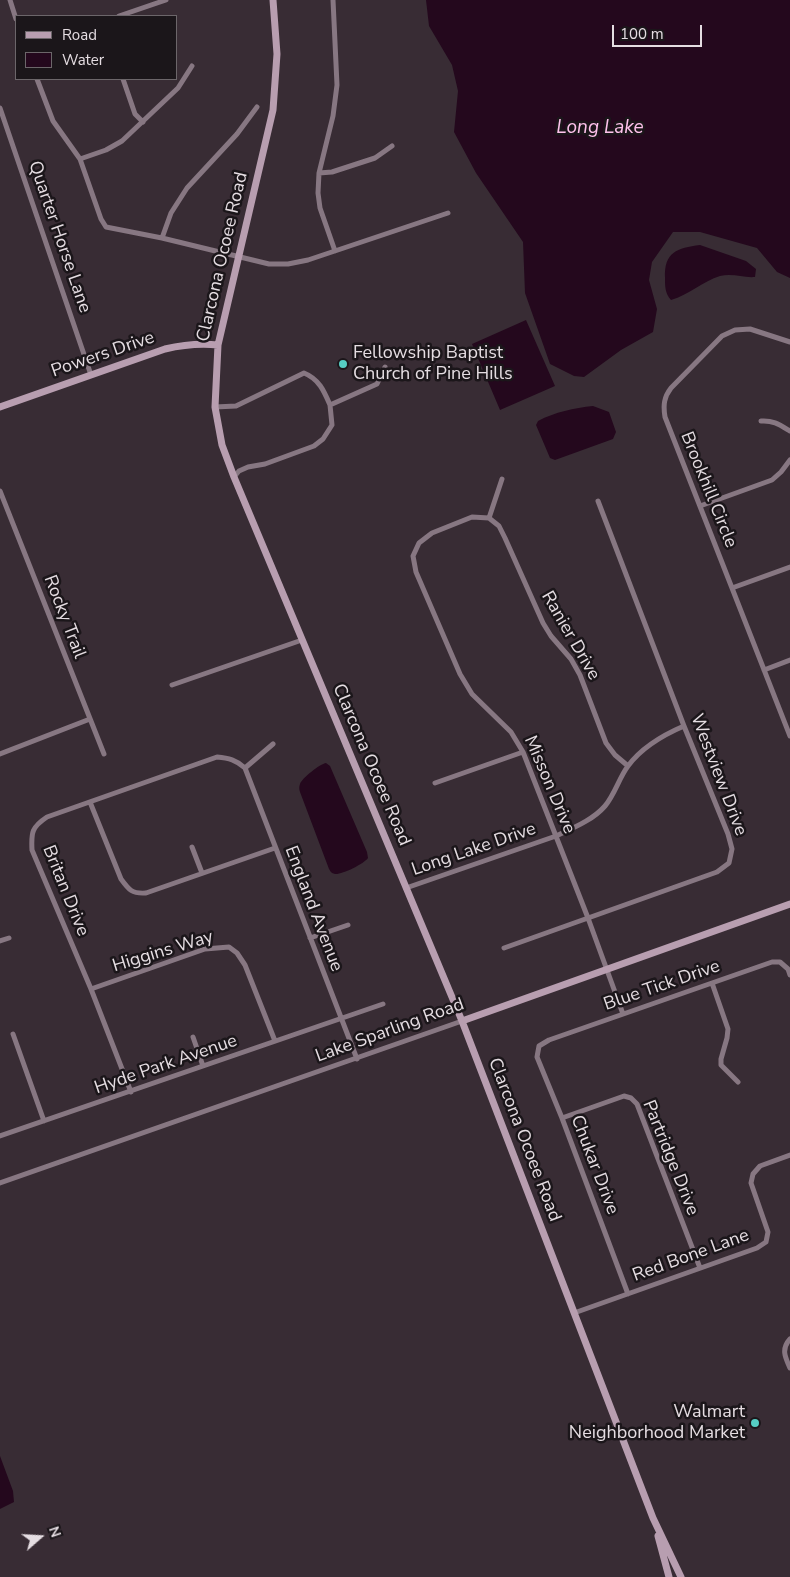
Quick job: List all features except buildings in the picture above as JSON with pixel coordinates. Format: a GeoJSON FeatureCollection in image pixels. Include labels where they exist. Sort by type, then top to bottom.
{"type":"FeatureCollection","features":[{"type":"Feature","properties":{"kind":"street"},"geometry":{"type":"LineString","coordinates":[[10,0],[15,17]]}},
{"type":"Feature","properties":{"kind":"street"},"geometry":{"type":"LineString","coordinates":[[122,15],[166,0]]}},
{"type":"Feature","properties":{"kind":"street","name":"Clarcona Ocoee Road"},"geometry":{"type":"LineString","coordinates":[[273,0],[277,54],[273,110],[237,257],[218,345],[215,407],[222,444],[234,477],[462,1021],[653,1518],[681,1577]]}},
{"type":"Feature","properties":{"kind":"street"},"geometry":{"type":"LineString","coordinates":[[333,0],[337,85],[333,116],[319,173],[318,193],[320,208],[335,251]]}},
{"type":"Feature","properties":{"kind":"street"},"geometry":{"type":"LineString","coordinates":[[80,159],[106,150],[122,141],[178,88],[192,66]]}},
{"type":"Feature","properties":{"kind":"street"},"geometry":{"type":"LineString","coordinates":[[37,80],[53,121],[80,159],[101,219],[106,227],[162,238],[269,264],[288,264],[308,260],[448,213]]}},
{"type":"Feature","properties":{"kind":"street"},"geometry":{"type":"LineString","coordinates":[[123,80],[135,114],[143,122]]}},
{"type":"Feature","properties":{"kind":"street"},"geometry":{"type":"LineString","coordinates":[[162,238],[171,212],[187,188],[237,134],[257,107]]}},
{"type":"Feature","properties":{"kind":"street","name":"Quarter Horse Lane"},"geometry":{"type":"LineString","coordinates":[[0,108],[92,375]]}},
{"type":"Feature","properties":{"kind":"street"},"geometry":{"type":"LineString","coordinates":[[319,173],[332,172],[375,158],[392,146]]}},
{"type":"Feature","properties":{"kind":"street","name":"Brookhill Circle"},"geometry":{"type":"LineString","coordinates":[[790,342],[750,329],[735,330],[722,336],[671,388],[666,396],[663,407],[790,736]]}},
{"type":"Feature","properties":{"kind":"street","name":"Powers Drive"},"geometry":{"type":"LineString","coordinates":[[0,407],[165,349],[190,345],[218,345]]}},
{"type":"Feature","properties":{"kind":"street"},"geometry":{"type":"LineString","coordinates":[[330,405],[377,384],[385,367]]}},
{"type":"Feature","properties":{"kind":"street"},"geometry":{"type":"LineString","coordinates":[[215,407],[236,406],[304,373],[313,377],[323,389],[330,405],[332,425],[324,439],[314,446],[265,464],[248,467],[239,471],[234,477]]}},
{"type":"Feature","properties":{"kind":"street"},"geometry":{"type":"LineString","coordinates":[[760,421],[770,421],[790,431]]}},
{"type":"Feature","properties":{"kind":"street"},"geometry":{"type":"LineString","coordinates":[[700,506],[772,480],[782,472],[790,460]]}},
{"type":"Feature","properties":{"kind":"street"},"geometry":{"type":"LineString","coordinates":[[489,518],[502,479]]}},
{"type":"Feature","properties":{"kind":"street","name":"Rocky Trail"},"geometry":{"type":"LineString","coordinates":[[0,491],[104,754]]}},
{"type":"Feature","properties":{"kind":"street","name":"Westview Drive"},"geometry":{"type":"LineString","coordinates":[[504,948],[716,872],[729,863],[732,849],[728,834],[684,726],[598,501]]}},
{"type":"Feature","properties":{"kind":"street","name":"Misson Drive"},"geometry":{"type":"LineString","coordinates":[[489,518],[472,517],[432,533],[419,542],[413,556],[416,572],[460,674],[472,694],[511,732],[523,752],[588,918],[623,1014]]}},
{"type":"Feature","properties":{"kind":"street","name":"Ranier Drive"},"geometry":{"type":"LineString","coordinates":[[489,518],[499,526],[506,538],[543,623],[551,636],[571,659],[580,675],[606,743],[628,766]]}},
{"type":"Feature","properties":{"kind":"street"},"geometry":{"type":"LineString","coordinates":[[732,588],[790,567]]}},
{"type":"Feature","properties":{"kind":"street"},"geometry":{"type":"LineString","coordinates":[[172,685],[302,640]]}},
{"type":"Feature","properties":{"kind":"street"},"geometry":{"type":"LineString","coordinates":[[764,670],[790,660]]}},
{"type":"Feature","properties":{"kind":"street"},"geometry":{"type":"LineString","coordinates":[[0,754],[90,719]]}},
{"type":"Feature","properties":{"kind":"street","name":"Long Lake Drive"},"geometry":{"type":"LineString","coordinates":[[406,888],[556,836],[575,827],[605,807],[628,766],[645,749],[663,735],[684,726]]}},
{"type":"Feature","properties":{"kind":"street"},"geometry":{"type":"LineString","coordinates":[[245,768],[274,744]]}},
{"type":"Feature","properties":{"kind":"street"},"geometry":{"type":"LineString","coordinates":[[435,783],[523,752]]}},
{"type":"Feature","properties":{"kind":"street","name":"Britan Drive"},"geometry":{"type":"LineString","coordinates":[[131,1092],[32,850],[31,837],[36,824],[47,817],[217,757],[230,758],[239,762],[245,768]]}},
{"type":"Feature","properties":{"kind":"street","name":"England Avenue"},"geometry":{"type":"LineString","coordinates":[[245,768],[357,1059]]}},
{"type":"Feature","properties":{"kind":"street"},"geometry":{"type":"LineString","coordinates":[[90,802],[121,879],[128,888],[137,894],[146,893],[276,848]]}},
{"type":"Feature","properties":{"kind":"street"},"geometry":{"type":"LineString","coordinates":[[192,847],[202,873]]}},
{"type":"Feature","properties":{"kind":"street","name":"Lake Sparling Road"},"geometry":{"type":"LineString","coordinates":[[0,1183],[357,1059],[790,904]]}},
{"type":"Feature","properties":{"kind":"street"},"geometry":{"type":"LineString","coordinates":[[310,938],[348,925]]}},
{"type":"Feature","properties":{"kind":"street"},"geometry":{"type":"LineString","coordinates":[[0,941],[9,938]]}},
{"type":"Feature","properties":{"kind":"street","name":"Higgins Way"},"geometry":{"type":"LineString","coordinates":[[90,989],[205,949],[229,947],[238,953],[245,964],[275,1041]]}},
{"type":"Feature","properties":{"kind":"street","name":"Blue Tick Drive"},"geometry":{"type":"LineString","coordinates":[[540,1046],[548,1040],[772,962],[780,962],[788,969],[790,975]]}},
{"type":"Feature","properties":{"kind":"street"},"geometry":{"type":"LineString","coordinates":[[712,983],[728,1029],[721,1065],[738,1082]]}},
{"type":"Feature","properties":{"kind":"street","name":"Hyde Park Avenue"},"geometry":{"type":"LineString","coordinates":[[0,1136],[383,1004]]}},
{"type":"Feature","properties":{"kind":"street"},"geometry":{"type":"LineString","coordinates":[[13,1034],[44,1121]]}},
{"type":"Feature","properties":{"kind":"street"},"geometry":{"type":"LineString","coordinates":[[193,1037],[203,1066]]}},
{"type":"Feature","properties":{"kind":"street","name":"Chukar Drive"},"geometry":{"type":"LineString","coordinates":[[540,1046],[537,1057],[628,1294]]}},
{"type":"Feature","properties":{"kind":"street","name":"Partridge Drive"},"geometry":{"type":"LineString","coordinates":[[562,1118],[624,1096],[631,1098],[637,1104],[700,1268]]}},
{"type":"Feature","properties":{"kind":"street","name":"Red Bone Lane"},"geometry":{"type":"LineString","coordinates":[[574,1313],[757,1248],[766,1242],[768,1232],[751,1183],[753,1174],[760,1166],[790,1155]]}},
{"type":"Feature","properties":{"kind":"street"},"geometry":{"type":"LineString","coordinates":[[790,1339],[784,1348],[784,1355],[790,1368]]}},
{"type":"Feature","properties":{"kind":"street","name":"Clarcona Ocoee Road"},"geometry":{"type":"LineString","coordinates":[[653,1518],[669,1577]]}},
{"type":"Feature","properties":{"kind":"water","name":"Long Lake"},"geometry":{"type":"Polygon","coordinates":[[[426,0],[790,0],[790,278],[777,272],[757,248],[700,232],[673,232],[652,262],[649,280],[657,309],[653,332],[621,350],[584,377],[574,376],[550,364],[525,293],[523,242],[476,173],[454,132],[458,91],[452,65],[429,26],[426,0]]]}},
{"type":"Feature","properties":{"kind":"water"},"geometry":{"type":"Polygon","coordinates":[[[700,245],[746,261],[756,269],[755,277],[720,276],[671,300],[666,292],[665,284],[667,262],[679,250],[700,245]]]}},
{"type":"Feature","properties":{"kind":"water"},"geometry":{"type":"Polygon","coordinates":[[[526,320],[555,386],[500,410],[472,344],[526,320]]]}},
{"type":"Feature","properties":{"kind":"water"},"geometry":{"type":"Polygon","coordinates":[[[593,406],[609,412],[616,432],[613,439],[555,460],[550,458],[536,425],[538,421],[565,411],[593,406]]]}},
{"type":"Feature","properties":{"kind":"water"},"geometry":{"type":"Polygon","coordinates":[[[326,763],[330,766],[368,858],[357,866],[338,874],[331,872],[329,869],[299,789],[304,778],[326,763]]]}},
{"type":"Feature","properties":{"kind":"water"},"geometry":{"type":"Polygon","coordinates":[[[0,1456],[13,1491],[14,1502],[0,1509],[0,1456]]]}},
{"type":"Feature","properties":{"kind":"place","name":"Fellowship Baptist Church of Pine Hills"},"geometry":{"type":"Point","coordinates":[343,364]}},
{"type":"Feature","properties":{"kind":"place","name":"Walmart Neighborhood Market"},"geometry":{"type":"Point","coordinates":[755,1423]}}]}
